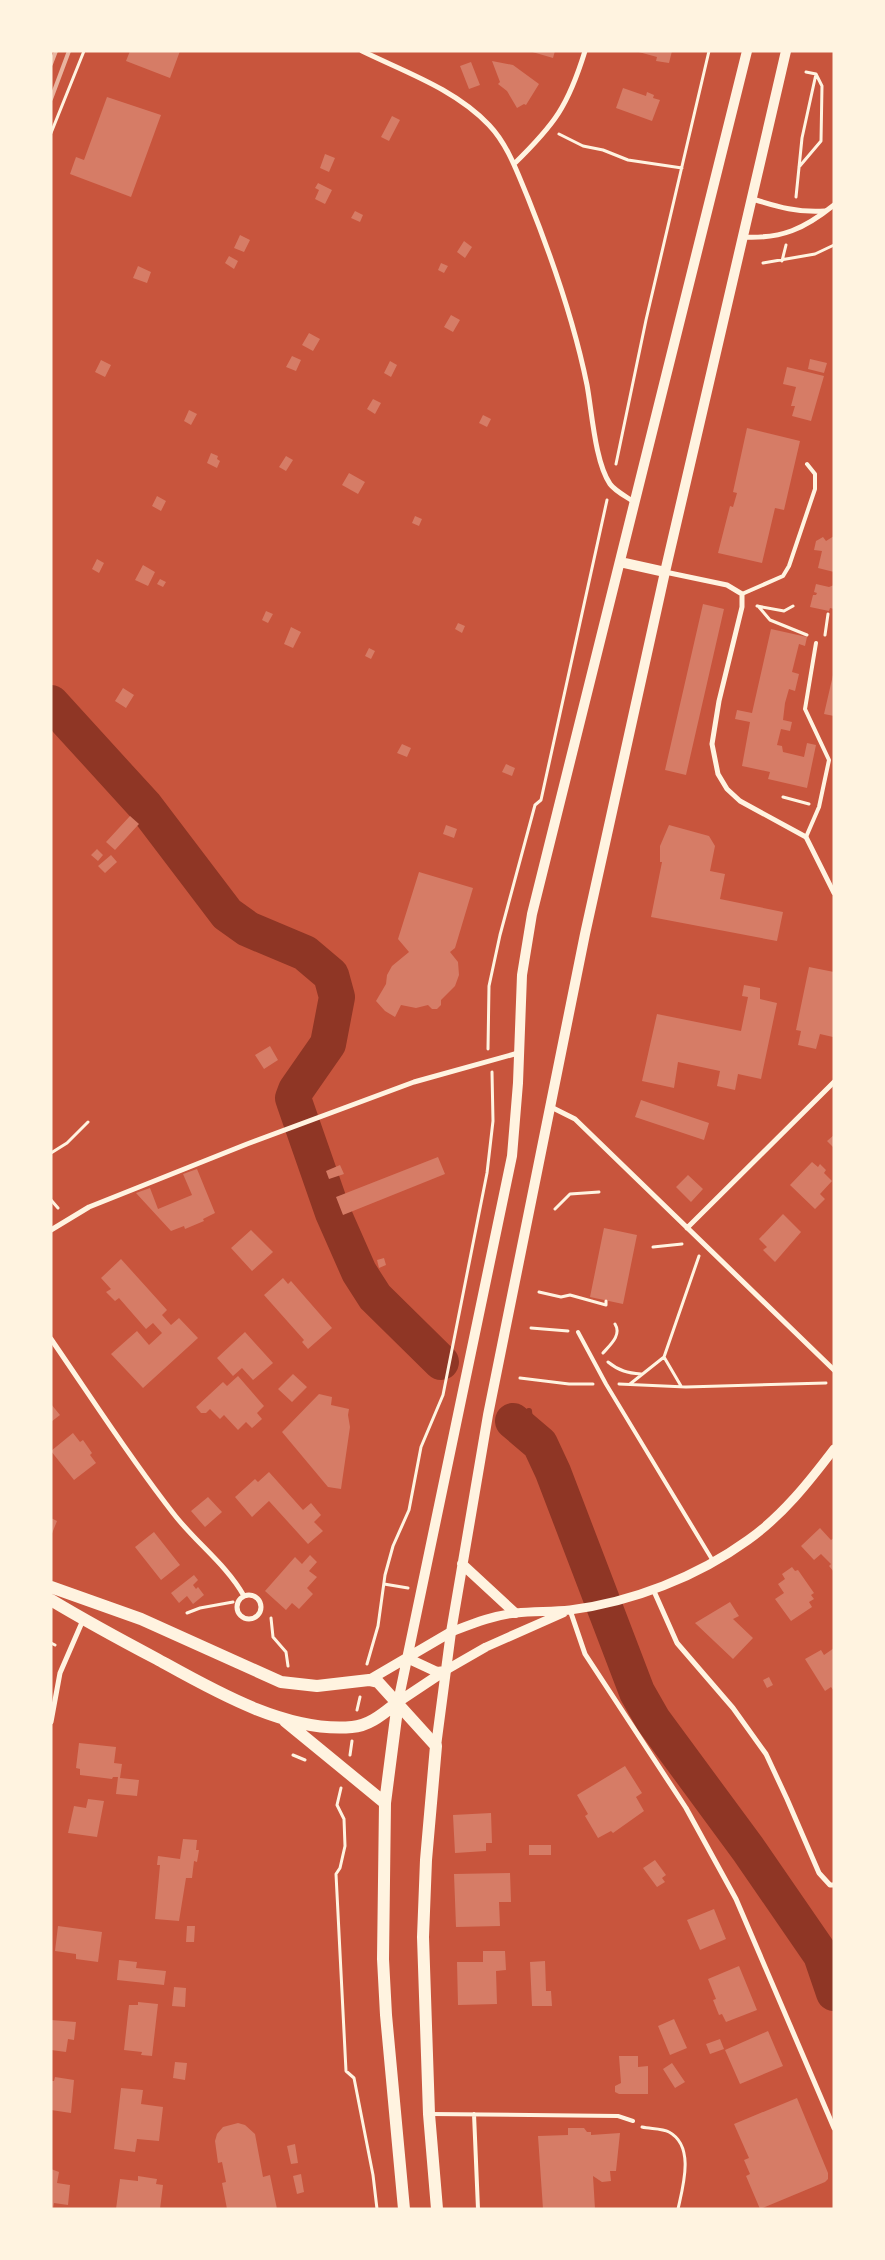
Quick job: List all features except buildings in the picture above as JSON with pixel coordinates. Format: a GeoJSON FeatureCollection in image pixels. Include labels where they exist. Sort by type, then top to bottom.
{"type":"FeatureCollection","features":[{"type":"Feature","properties":{"kind":"main road"},"geometry":{"type":"LineString","coordinates":[[404,2209],[386,2015],[383,1959],[385,1803],[398,1702],[512,1156],[518,1083],[522,976],[532,914],[747,51]]}},
{"type":"Feature","properties":{"kind":"main road"},"geometry":{"type":"LineString","coordinates":[[437,2209],[429,2114],[423,1936],[426,1860],[436,1746],[451,1632],[488,1415],[585,934],[665,572],[786,51]]}},
{"type":"Feature","properties":{"kind":"main road"},"geometry":{"type":"LineString","coordinates":[[620,562],[665,572]]}},
{"type":"Feature","properties":{"kind":"main road"},"geometry":{"type":"LineString","coordinates":[[462,1564],[515,1613]]}},
{"type":"Feature","properties":{"kind":"main road"},"geometry":{"type":"LineString","coordinates":[[51,1587],[141,1619],[282,1682],[317,1686],[370,1680],[378,1682],[436,1746]]}},
{"type":"Feature","properties":{"kind":"main road"},"geometry":{"type":"LineString","coordinates":[[51,1600],[83,1620],[215,1691],[281,1718],[307,1724],[354,1728],[379,1718],[398,1702],[446,1670]]}},
{"type":"Feature","properties":{"kind":"main road"},"geometry":{"type":"LineString","coordinates":[[370,1680],[451,1632]]}},
{"type":"Feature","properties":{"kind":"main road"},"geometry":{"type":"LineString","coordinates":[[406,1658],[437,1672],[446,1670]]}},
{"type":"Feature","properties":{"kind":"main road"},"geometry":{"type":"LineString","coordinates":[[281,1718],[385,1803]]}},
{"type":"Feature","properties":{"kind":"street"},"geometry":{"type":"LineString","coordinates":[[362,51],[432,84],[477,113],[502,140],[514,164],[538,224],[576,340],[602,466],[611,485],[635,502]]}},
{"type":"Feature","properties":{"kind":"street"},"geometry":{"type":"LineString","coordinates":[[514,164],[561,112],[574,87],[585,51]]}},
{"type":"Feature","properties":{"kind":"street"},"geometry":{"type":"LineString","coordinates":[[753,199],[793,211],[806,213],[826,211]]}},
{"type":"Feature","properties":{"kind":"street"},"geometry":{"type":"LineString","coordinates":[[743,237],[766,238],[788,233],[806,226],[834,204]]}},
{"type":"Feature","properties":{"kind":"street"},"geometry":{"type":"LineString","coordinates":[[665,572],[727,585],[742,594],[742,607],[719,702],[712,744],[718,774],[727,789],[740,801],[806,837],[834,893]]}},
{"type":"Feature","properties":{"kind":"street"},"geometry":{"type":"LineString","coordinates":[[51,1230],[89,1207],[234,1149],[414,1082],[518,1053]]}},
{"type":"Feature","properties":{"kind":"street"},"geometry":{"type":"LineString","coordinates":[[687,1228],[834,1082]]}},
{"type":"Feature","properties":{"kind":"street"},"geometry":{"type":"LineString","coordinates":[[551,1107],[574,1119],[834,1370]]}},
{"type":"Feature","properties":{"kind":"street"},"geometry":{"type":"LineString","coordinates":[[51,1339],[154,1489],[181,1523],[233,1578],[244,1596]]}},
{"type":"Feature","properties":{"kind":"street"},"geometry":{"type":"LineString","coordinates":[[451,1632],[487,1619],[515,1613],[574,1609],[625,1598],[654,1589],[713,1562],[749,1540],[783,1510],[834,1450]]}},
{"type":"Feature","properties":{"kind":"street"},"geometry":{"type":"LineString","coordinates":[[654,1589],[677,1643],[733,1708],[766,1754],[819,1873],[830,1885],[834,1885]]}},
{"type":"Feature","properties":{"kind":"street"},"geometry":{"type":"LineString","coordinates":[[250,1595],[260,1601],[260,1612],[256,1617],[243,1617],[239,1613],[237,1607],[239,1601],[244,1596],[250,1595]]}},
{"type":"Feature","properties":{"kind":"street"},"geometry":{"type":"LineString","coordinates":[[446,1670],[486,1647],[574,1609]]}},
{"type":"Feature","properties":{"kind":"street"},"geometry":{"type":"LineString","coordinates":[[574,1609],[585,1654],[686,1808],[731,1890],[834,2128]]}},
{"type":"Feature","properties":{"kind":"street"},"geometry":{"type":"LineString","coordinates":[[51,1722],[60,1673],[83,1620]]}},
{"type":"Feature","properties":{"kind":"lane"},"geometry":{"type":"LineString","coordinates":[[742,594],[783,576],[789,566],[815,489],[814,474],[807,464]]}},
{"type":"Feature","properties":{"kind":"lane"},"geometry":{"type":"LineString","coordinates":[[806,837],[819,807],[829,760],[805,709],[816,643]]}},
{"type":"Feature","properties":{"kind":"lane"},"geometry":{"type":"LineString","coordinates":[[578,1332],[606,1384],[713,1562]]}},
{"type":"Feature","properties":{"kind":"lane"},"geometry":{"type":"LineString","coordinates":[[429,2114],[618,2116],[633,2121]]}},
{"type":"Feature","properties":{"kind":"lane"},"geometry":{"type":"LineString","coordinates":[[474,2114],[478,2209]]}},
{"type":"Feature","properties":{"kind":"path"},"geometry":{"type":"LineString","coordinates":[[51,132],[84,51]]}},
{"type":"Feature","properties":{"kind":"path"},"geometry":{"type":"LineString","coordinates":[[615,467],[646,320],[709,51]]}},
{"type":"Feature","properties":{"kind":"path"},"geometry":{"type":"LineString","coordinates":[[806,72],[816,74]]}},
{"type":"Feature","properties":{"kind":"path"},"geometry":{"type":"LineString","coordinates":[[798,188],[802,138],[816,74]]}},
{"type":"Feature","properties":{"kind":"path"},"geometry":{"type":"LineString","coordinates":[[799,167],[821,141],[822,86],[816,74]]}},
{"type":"Feature","properties":{"kind":"path"},"geometry":{"type":"LineString","coordinates":[[548,128],[583,146],[603,150],[628,160],[682,168]]}},
{"type":"Feature","properties":{"kind":"path"},"geometry":{"type":"LineString","coordinates":[[763,263],[815,254],[834,245]]}},
{"type":"Feature","properties":{"kind":"path"},"geometry":{"type":"LineString","coordinates":[[487,1042],[489,986],[500,935],[535,805],[541,800],[607,500]]}},
{"type":"Feature","properties":{"kind":"path"},"geometry":{"type":"LineString","coordinates":[[742,607],[758,606],[784,611],[793,606]]}},
{"type":"Feature","properties":{"kind":"path"},"geometry":{"type":"LineString","coordinates":[[758,606],[770,620],[810,636],[816,643],[824,636],[828,614]]}},
{"type":"Feature","properties":{"kind":"path"},"geometry":{"type":"LineString","coordinates":[[783,798],[819,807]]}},
{"type":"Feature","properties":{"kind":"path"},"geometry":{"type":"LineString","coordinates":[[370,1652],[378,1626],[385,1575],[393,1546],[409,1510],[421,1447],[443,1396],[487,1172],[493,1121],[492,1073]]}},
{"type":"Feature","properties":{"kind":"path"},"geometry":{"type":"LineString","coordinates":[[51,1153],[66,1143],[88,1122]]}},
{"type":"Feature","properties":{"kind":"path"},"geometry":{"type":"LineString","coordinates":[[555,1209],[570,1194],[599,1192]]}},
{"type":"Feature","properties":{"kind":"path"},"geometry":{"type":"LineString","coordinates":[[51,1200],[58,1208]]}},
{"type":"Feature","properties":{"kind":"path"},"geometry":{"type":"LineString","coordinates":[[630,1384],[664,1357],[703,1243]]}},
{"type":"Feature","properties":{"kind":"path"},"geometry":{"type":"LineString","coordinates":[[653,1247],[682,1244]]}},
{"type":"Feature","properties":{"kind":"path"},"geometry":{"type":"LineString","coordinates":[[539,1292],[561,1297],[570,1295],[606,1305],[606,1301]]}},
{"type":"Feature","properties":{"kind":"path"},"geometry":{"type":"LineString","coordinates":[[603,1353],[617,1335],[618,1328],[615,1324]]}},
{"type":"Feature","properties":{"kind":"path"},"geometry":{"type":"LineString","coordinates":[[531,1328],[578,1332]]}},
{"type":"Feature","properties":{"kind":"path"},"geometry":{"type":"LineString","coordinates":[[664,1357],[681,1386]]}},
{"type":"Feature","properties":{"kind":"path"},"geometry":{"type":"LineString","coordinates":[[608,1361],[616,1368],[628,1373],[642,1374]]}},
{"type":"Feature","properties":{"kind":"path"},"geometry":{"type":"LineString","coordinates":[[520,1378],[569,1384],[681,1386],[826,1382]]}},
{"type":"Feature","properties":{"kind":"path"},"geometry":{"type":"LineString","coordinates":[[187,1613],[200,1608],[239,1601]]}},
{"type":"Feature","properties":{"kind":"path"},"geometry":{"type":"LineString","coordinates":[[271,1618],[273,1637],[286,1652],[288,1666]]}},
{"type":"Feature","properties":{"kind":"path"},"geometry":{"type":"LineString","coordinates":[[343,1781],[337,1805],[344,1820],[345,1846],[340,1868],[336,1874],[346,2071],[354,2078],[373,2175],[377,2209]]}},
{"type":"Feature","properties":{"kind":"path"},"geometry":{"type":"LineString","coordinates":[[633,2121],[643,2127],[668,2131],[680,2140],[684,2154],[684,2177],[678,2209]]}},
{"type":"Feature","properties":{"kind":"waterway"},"geometry":{"type":"LineString","coordinates":[[51,703],[145,806],[227,914],[248,929],[305,953],[331,975],[337,997],[328,1044],[296,1090],[293,1098],[333,1213],[359,1272],[375,1297],[441,1362]]}},
{"type":"Feature","properties":{"kind":"waterway"},"geometry":{"type":"LineString","coordinates":[[529,1411],[532,1438]]}},
{"type":"Feature","properties":{"kind":"waterway"},"geometry":{"type":"LineString","coordinates":[[513,1421],[540,1444],[553,1472],[637,1692],[653,1720],[748,1849],[821,1955],[834,1993]]}},
{"type":"Feature","properties":{"kind":"railway"},"geometry":{"type":"LineString","coordinates":[[51,64],[56,51]]}},
{"type":"Feature","properties":{"kind":"railway"},"geometry":{"type":"LineString","coordinates":[[51,99],[69,51]]}}]}
